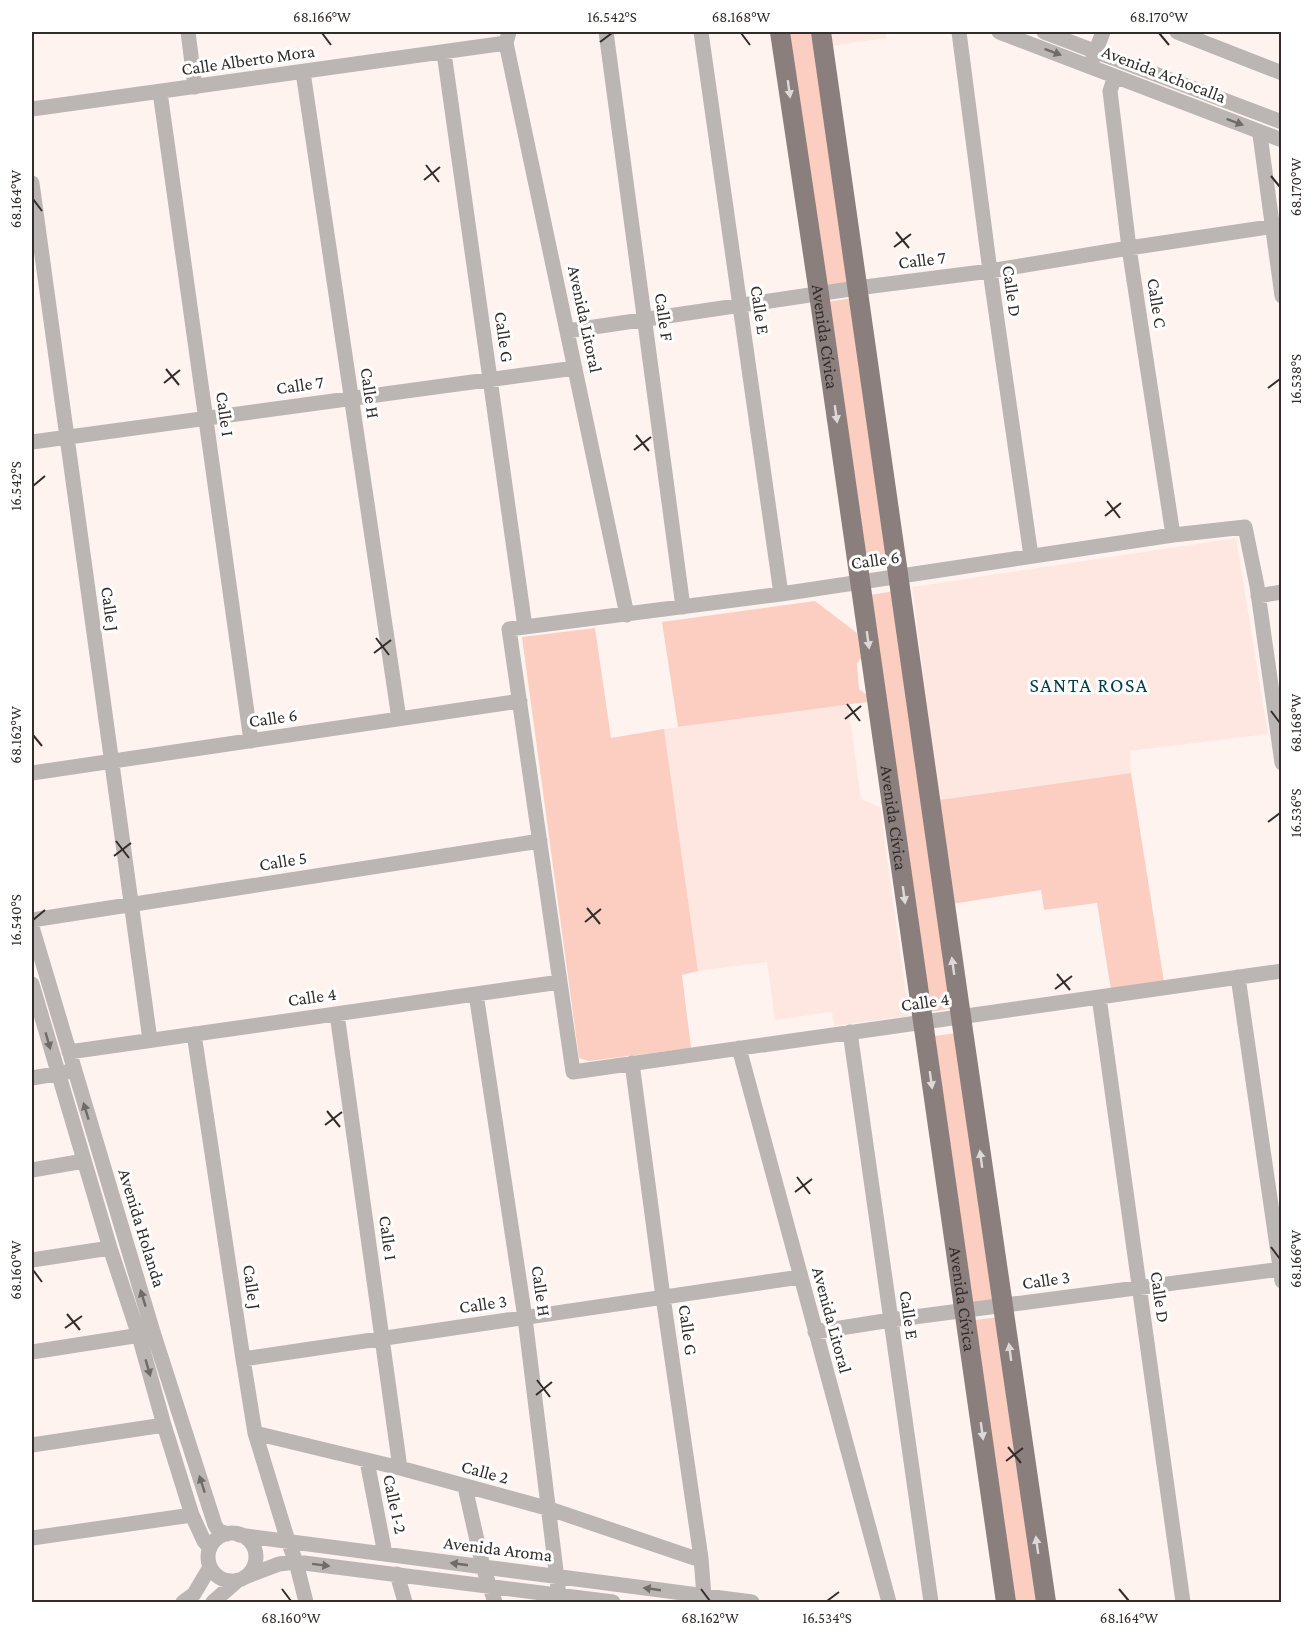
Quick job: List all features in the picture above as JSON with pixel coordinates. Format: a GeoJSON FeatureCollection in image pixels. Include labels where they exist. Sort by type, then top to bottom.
{"type":"FeatureCollection","features":[{"type":"Feature","properties":{"kind":"main road","name":"Avenida Cívica"},"geometry":{"type":"LineString","coordinates":[[780,32],[1006,1602]]}},
{"type":"Feature","properties":{"kind":"main road"},"geometry":{"type":"LineString","coordinates":[[820,32],[1046,1602]]}},
{"type":"Feature","properties":{"kind":"street"},"geometry":{"type":"LineString","coordinates":[[188,32],[195,87]]}},
{"type":"Feature","properties":{"kind":"street","name":"Calle F"},"geometry":{"type":"LineString","coordinates":[[606,32],[682,607]]}},
{"type":"Feature","properties":{"kind":"street","name":"Calle E"},"geometry":{"type":"LineString","coordinates":[[701,32],[781,594]]}},
{"type":"Feature","properties":{"kind":"street","name":"Calle D"},"geometry":{"type":"LineString","coordinates":[[959,32],[990,271],[1031,556]]}},
{"type":"Feature","properties":{"kind":"street","name":"Avenida Achocalla"},"geometry":{"type":"LineString","coordinates":[[999,32],[1281,140]]}},
{"type":"Feature","properties":{"kind":"street","name":"Avenida Achocalla"},"geometry":{"type":"LineString","coordinates":[[1044,32],[1281,122]]}},
{"type":"Feature","properties":{"kind":"street"},"geometry":{"type":"LineString","coordinates":[[1090,66],[1103,32]]}},
{"type":"Feature","properties":{"kind":"street"},"geometry":{"type":"LineString","coordinates":[[1177,32],[1281,73]]}},
{"type":"Feature","properties":{"kind":"street","name":"Calle Alberto Mora"},"geometry":{"type":"LineString","coordinates":[[32,110],[444,52],[508,37]]}},
{"type":"Feature","properties":{"kind":"street","name":"Avenida Litoral"},"geometry":{"type":"LineString","coordinates":[[508,37],[627,615]]}},
{"type":"Feature","properties":{"kind":"street","name":"Calle G"},"geometry":{"type":"LineString","coordinates":[[444,52],[525,627]]}},
{"type":"Feature","properties":{"kind":"street","name":"Calle H"},"geometry":{"type":"LineString","coordinates":[[303,72],[399,719]]}},
{"type":"Feature","properties":{"kind":"street","name":"Calle C"},"geometry":{"type":"LineString","coordinates":[[1115,76],[1110,91],[1129,248],[1173,535]]}},
{"type":"Feature","properties":{"kind":"street","name":"Calle I"},"geometry":{"type":"LineString","coordinates":[[160,92],[251,741]]}},
{"type":"Feature","properties":{"kind":"street"},"geometry":{"type":"LineString","coordinates":[[1260,132],[1277,226],[1281,296]]}},
{"type":"Feature","properties":{"kind":"street","name":"Calle J"},"geometry":{"type":"LineString","coordinates":[[32,183],[150,1040]]}},
{"type":"Feature","properties":{"kind":"street","name":"Calle 7"},"geometry":{"type":"LineString","coordinates":[[567,331],[857,288],[990,271],[1277,226]]}},
{"type":"Feature","properties":{"kind":"street","name":"Calle 7"},"geometry":{"type":"LineString","coordinates":[[32,442],[575,368]]}},
{"type":"Feature","properties":{"kind":"street","name":"Calle 6"},"geometry":{"type":"LineString","coordinates":[[32,773],[520,701],[509,629],[781,594],[1173,535],[1245,527],[1258,596]]}},
{"type":"Feature","properties":{"kind":"street"},"geometry":{"type":"LineString","coordinates":[[1281,592],[1258,596],[1280,736],[1281,763]]}},
{"type":"Feature","properties":{"kind":"street"},"geometry":{"type":"LineString","coordinates":[[520,701],[560,982]]}},
{"type":"Feature","properties":{"kind":"street","name":"Calle 5"},"geometry":{"type":"LineString","coordinates":[[32,920],[540,841]]}},
{"type":"Feature","properties":{"kind":"street","name":"Avenida Holanda"},"geometry":{"type":"LineString","coordinates":[[32,927],[69,1052],[146,1334],[164,1425],[194,1519],[204,1541],[210,1548]]}},
{"type":"Feature","properties":{"kind":"street","name":"Calle 4"},"geometry":{"type":"LineString","coordinates":[[69,1052],[560,982],[573,1071],[1281,971]]}},
{"type":"Feature","properties":{"kind":"street"},"geometry":{"type":"LineString","coordinates":[[1239,977],[1281,1273]]}},
{"type":"Feature","properties":{"kind":"street","name":"Avenida Holanda"},"geometry":{"type":"LineString","coordinates":[[32,987],[110,1248],[146,1334],[218,1530],[233,1534]]}},
{"type":"Feature","properties":{"kind":"street","name":"Calle H"},"geometry":{"type":"LineString","coordinates":[[476,994],[525,1318],[560,1595]]}},
{"type":"Feature","properties":{"kind":"street","name":"Calle D"},"geometry":{"type":"LineString","coordinates":[[1099,997],[1183,1602]]}},
{"type":"Feature","properties":{"kind":"street","name":"Calle I"},"geometry":{"type":"LineString","coordinates":[[337,1014],[400,1468]]}},
{"type":"Feature","properties":{"kind":"street","name":"Calle E"},"geometry":{"type":"LineString","coordinates":[[850,1032],[931,1602]]}},
{"type":"Feature","properties":{"kind":"street","name":"Calle J"},"geometry":{"type":"LineString","coordinates":[[194,1034],[255,1433],[296,1562],[306,1602]]}},
{"type":"Feature","properties":{"kind":"street","name":"Avenida Litoral"},"geometry":{"type":"LineString","coordinates":[[739,1048],[889,1602]]}},
{"type":"Feature","properties":{"kind":"street","name":"Calle G"},"geometry":{"type":"LineString","coordinates":[[632,1063],[701,1558],[704,1599]]}},
{"type":"Feature","properties":{"kind":"street"},"geometry":{"type":"LineString","coordinates":[[32,1078],[74,1071]]}},
{"type":"Feature","properties":{"kind":"street"},"geometry":{"type":"LineString","coordinates":[[32,1170],[84,1161]]}},
{"type":"Feature","properties":{"kind":"street"},"geometry":{"type":"LineString","coordinates":[[32,1260],[110,1248]]}},
{"type":"Feature","properties":{"kind":"street","name":"Calle 3"},"geometry":{"type":"LineString","coordinates":[[815,1332],[1139,1287],[1281,1273]]}},
{"type":"Feature","properties":{"kind":"street","name":"Calle 3"},"geometry":{"type":"LineString","coordinates":[[243,1359],[801,1277]]}},
{"type":"Feature","properties":{"kind":"street"},"geometry":{"type":"LineString","coordinates":[[32,1352],[146,1334]]}},
{"type":"Feature","properties":{"kind":"street"},"geometry":{"type":"LineString","coordinates":[[32,1446],[164,1425]]}},
{"type":"Feature","properties":{"kind":"street","name":"Calle 2"},"geometry":{"type":"LineString","coordinates":[[255,1433],[400,1468],[550,1509],[694,1558],[701,1558]]}},
{"type":"Feature","properties":{"kind":"street","name":"Calle I-2"},"geometry":{"type":"LineString","coordinates":[[367,1461],[385,1554]]}},
{"type":"Feature","properties":{"kind":"street"},"geometry":{"type":"LineString","coordinates":[[465,1487],[483,1567],[495,1602]]}},
{"type":"Feature","properties":{"kind":"street"},"geometry":{"type":"LineString","coordinates":[[32,1538],[213,1517]]}},
{"type":"Feature","properties":{"kind":"street"},"geometry":{"type":"LineString","coordinates":[[233,1534],[246,1538],[251,1543],[256,1558],[250,1572],[241,1579],[225,1580],[219,1578],[210,1567],[208,1561],[210,1548],[220,1537],[233,1534]]}},
{"type":"Feature","properties":{"kind":"street","name":"Avenida Aroma"},"geometry":{"type":"LineString","coordinates":[[233,1534],[558,1577],[704,1599],[752,1602]]}},
{"type":"Feature","properties":{"kind":"street","name":"Avenida Aroma"},"geometry":{"type":"LineString","coordinates":[[213,1602],[241,1579],[279,1564],[296,1562],[613,1602]]}},
{"type":"Feature","properties":{"kind":"street"},"geometry":{"type":"LineString","coordinates":[[183,1602],[194,1594],[210,1567]]}},
{"type":"Feature","properties":{"kind":"street"},"geometry":{"type":"LineString","coordinates":[[397,1574],[405,1602]]}},
{"type":"Feature","properties":{"kind":"shaded area"},"geometry":{"type":"Polygon","coordinates":[[[790,32],[814,32],[849,284],[825,288],[790,32]]]}},
{"type":"Feature","properties":{"kind":"shaded area"},"geometry":{"type":"Polygon","coordinates":[[[829,32],[886,32],[886,38],[831,46],[829,32]]]}},
{"type":"Feature","properties":{"kind":"shaded area"},"geometry":{"type":"Polygon","coordinates":[[[852,298],[890,567],[866,570],[828,302],[852,298]]]}},
{"type":"Feature","properties":{"kind":"shaded area"},"geometry":{"type":"Polygon","coordinates":[[[1236,538],[1268,734],[1130,751],[1131,773],[939,800],[912,587],[1236,538]]]}},
{"type":"Feature","properties":{"kind":"shaded area"},"geometry":{"type":"Polygon","coordinates":[[[895,591],[954,1008],[930,1012],[870,595],[895,591]]]}},
{"type":"Feature","properties":{"kind":"shaded area"},"geometry":{"type":"Polygon","coordinates":[[[815,601],[857,633],[861,658],[857,664],[859,689],[867,695],[867,702],[678,727],[662,622],[815,601]]]}},
{"type":"Feature","properties":{"kind":"shaded area"},"geometry":{"type":"Polygon","coordinates":[[[595,628],[611,738],[664,729],[698,971],[682,975],[691,1048],[589,1061],[579,1058],[522,637],[595,628]]]}},
{"type":"Feature","properties":{"kind":"shaded area"},"geometry":{"type":"Polygon","coordinates":[[[848,704],[861,799],[880,807],[909,1016],[834,1026],[832,1012],[775,1020],[767,962],[698,971],[664,729],[848,704]]]}},
{"type":"Feature","properties":{"kind":"shaded area"},"geometry":{"type":"Polygon","coordinates":[[[1131,773],[1164,982],[1111,990],[1097,903],[1044,910],[1041,890],[952,904],[939,800],[1131,773]]]}},
{"type":"Feature","properties":{"kind":"shaded area"},"geometry":{"type":"Polygon","coordinates":[[[958,1033],[997,1301],[973,1305],[934,1036],[958,1033]]]}},
{"type":"Feature","properties":{"kind":"shaded area"},"geometry":{"type":"Polygon","coordinates":[[[1000,1317],[1040,1602],[1013,1602],[975,1320],[1000,1317]]]}},
{"type":"Feature","properties":{"kind":"district","name":"SANTA ROSA"},"geometry":{"type":"Point","coordinates":[1089,685]}}]}
